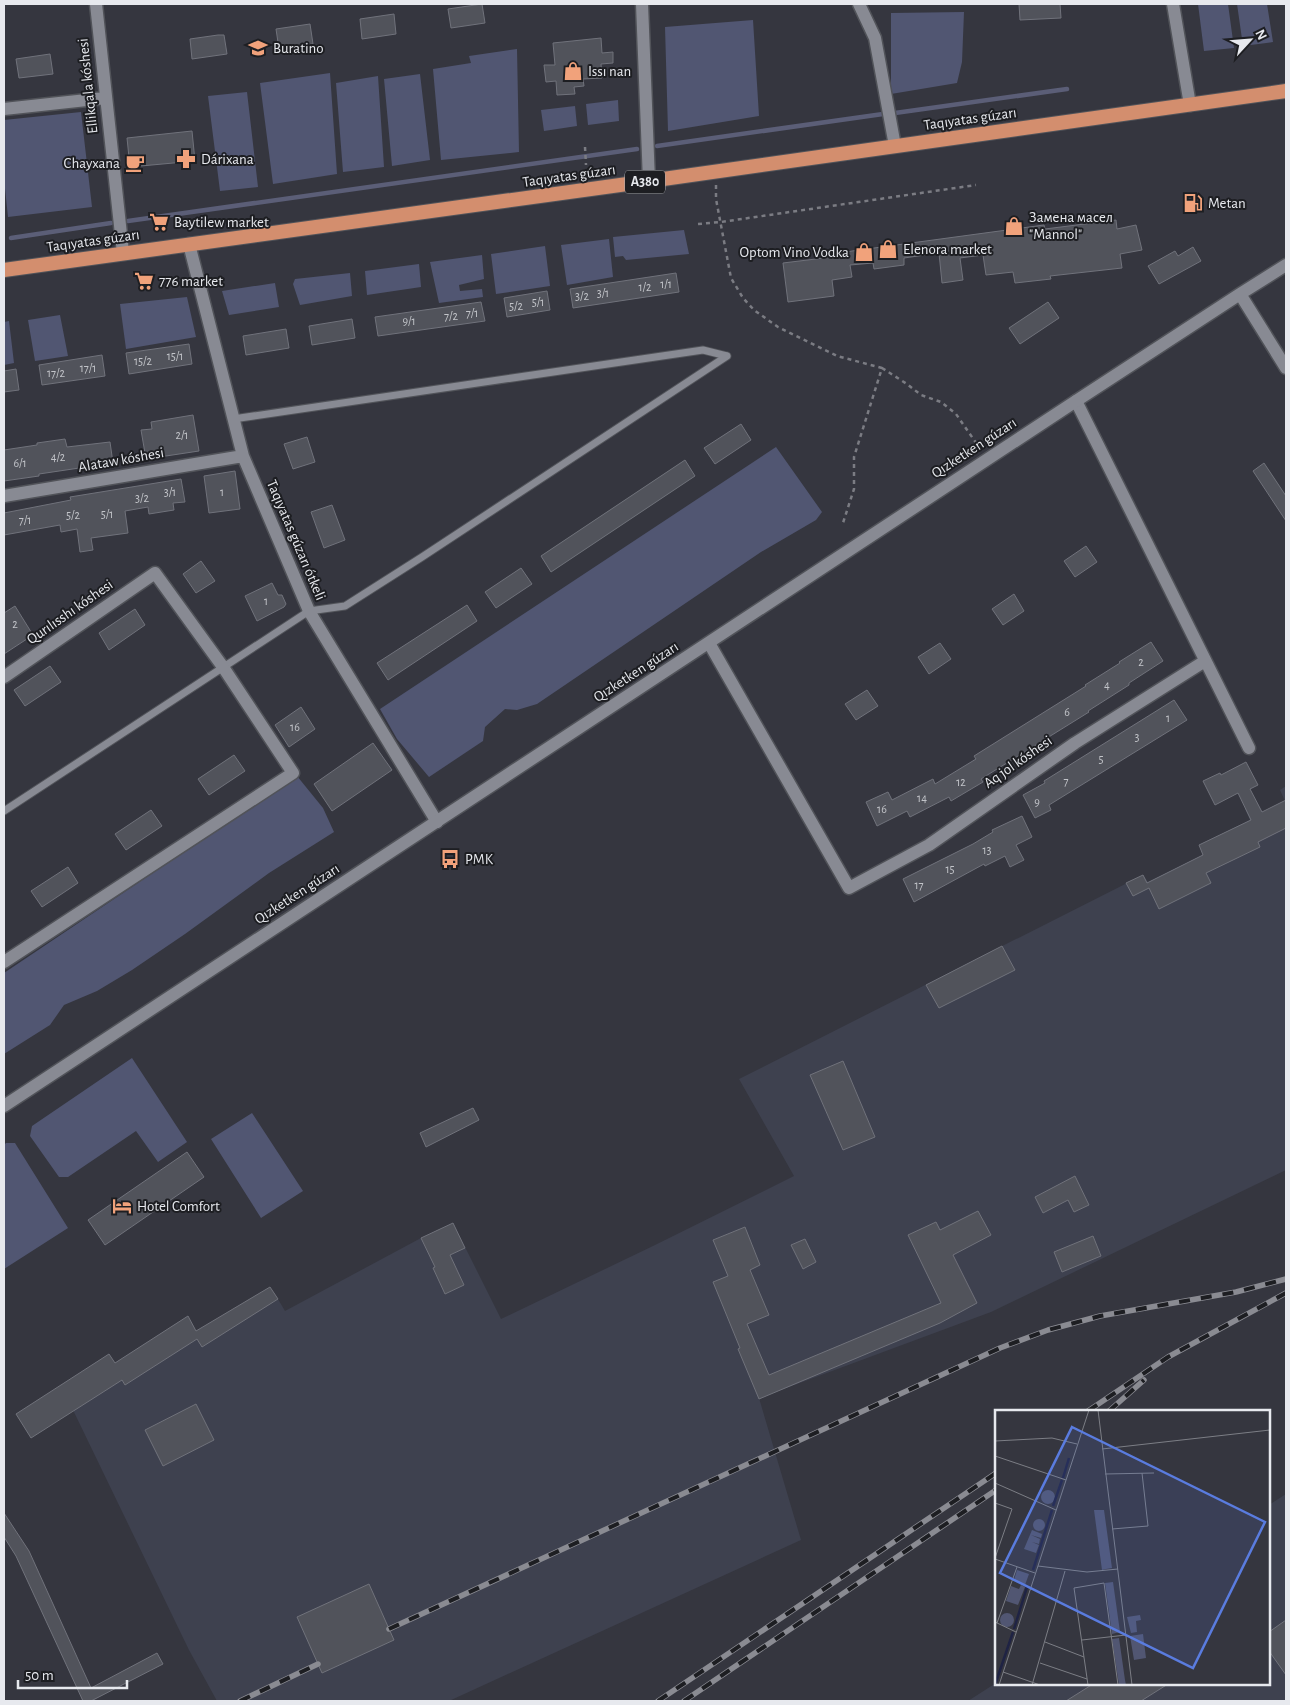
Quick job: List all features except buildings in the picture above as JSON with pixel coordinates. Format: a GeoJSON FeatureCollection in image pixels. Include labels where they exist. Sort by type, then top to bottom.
{"type":"FeatureCollection","features":[{"type":"Feature","properties":{"kind":"highway","name":"Taqıyatas gúzarı"},"geometry":{"type":"LineString","coordinates":[[4,270],[1286,91]]}},
{"type":"Feature","properties":{"kind":"street","name":"Ellikqala kóshesi"},"geometry":{"type":"LineString","coordinates":[[96,4],[123,253]]}},
{"type":"Feature","properties":{"kind":"street"},"geometry":{"type":"LineString","coordinates":[[642,4],[649,181]]}},
{"type":"Feature","properties":{"kind":"street"},"geometry":{"type":"LineString","coordinates":[[859,4],[875,38],[895,146]]}},
{"type":"Feature","properties":{"kind":"street"},"geometry":{"type":"LineString","coordinates":[[1172,4],[1190,105]]}},
{"type":"Feature","properties":{"kind":"street"},"geometry":{"type":"LineString","coordinates":[[4,109],[106,98]]}},
{"type":"Feature","properties":{"kind":"street","name":"Taqıyatas gúzarı ótkeli"},"geometry":{"type":"LineString","coordinates":[[189,244],[243,456],[309,611],[437,822]]}},
{"type":"Feature","properties":{"kind":"street","name":"Qızketken gúzarı"},"geometry":{"type":"LineString","coordinates":[[4,1106],[987,459],[1286,265]]}},
{"type":"Feature","properties":{"kind":"street"},"geometry":{"type":"LineString","coordinates":[[1240,294],[1286,368]]}},
{"type":"Feature","properties":{"kind":"street"},"geometry":{"type":"LineString","coordinates":[[1076,401],[1249,748]]}},
{"type":"Feature","properties":{"kind":"street","name":"Alataw kóshesi"},"geometry":{"type":"LineString","coordinates":[[4,496],[243,456]]}},
{"type":"Feature","properties":{"kind":"street","name":"Qurılısshı kóshesi"},"geometry":{"type":"LineString","coordinates":[[4,677],[155,573],[223,667]]}},
{"type":"Feature","properties":{"kind":"street","name":"Aq jol kóshesi"},"geometry":{"type":"LineString","coordinates":[[710,643],[849,888],[929,845],[1075,743],[1205,661]]}},
{"type":"Feature","properties":{"kind":"street"},"geometry":{"type":"LineString","coordinates":[[4,962],[293,773],[223,667]]}},
{"type":"Feature","properties":{"kind":"lane"},"geometry":{"type":"LineString","coordinates":[[4,811],[309,611],[345,606],[727,356],[703,350],[234,419]]}},
{"type":"Feature","properties":{"kind":"path"},"geometry":{"type":"LineString","coordinates":[[585,147],[586,165]]}},
{"type":"Feature","properties":{"kind":"path"},"geometry":{"type":"LineString","coordinates":[[715,172],[716,199],[731,278],[743,298],[754,310],[778,327],[837,356],[882,368],[921,395],[941,402],[956,414],[987,459]]}},
{"type":"Feature","properties":{"kind":"path"},"geometry":{"type":"LineString","coordinates":[[698,224],[976,185]]}},
{"type":"Feature","properties":{"kind":"path"},"geometry":{"type":"LineString","coordinates":[[842,526],[854,489],[854,457],[882,368]]}},
{"type":"Feature","properties":{"kind":"shaded area"},"geometry":{"type":"Polygon","coordinates":[[[1198,4],[1228,4],[1234,48],[1204,51],[1198,4]]]}},
{"type":"Feature","properties":{"kind":"shaded area"},"geometry":{"type":"Polygon","coordinates":[[[1237,4],[1267,4],[1273,42],[1243,46],[1237,4]]]}},
{"type":"Feature","properties":{"kind":"shaded area"},"geometry":{"type":"Polygon","coordinates":[[[964,12],[962,62],[957,83],[891,94],[891,13],[964,12]]]}},
{"type":"Feature","properties":{"kind":"shaded area"},"geometry":{"type":"Polygon","coordinates":[[[753,20],[759,116],[668,131],[665,27],[753,20]]]}},
{"type":"Feature","properties":{"kind":"shaded area"},"geometry":{"type":"Polygon","coordinates":[[[517,49],[519,152],[441,160],[433,69],[471,63],[469,56],[517,49]]]}},
{"type":"Feature","properties":{"kind":"shaded area"},"geometry":{"type":"Polygon","coordinates":[[[330,73],[337,174],[273,184],[260,83],[330,73]]]}},
{"type":"Feature","properties":{"kind":"shaded area"},"geometry":{"type":"Polygon","coordinates":[[[420,74],[430,160],[392,166],[384,79],[420,74]]]}},
{"type":"Feature","properties":{"kind":"shaded area"},"geometry":{"type":"Polygon","coordinates":[[[378,76],[384,167],[343,172],[336,83],[378,76]]]}},
{"type":"Feature","properties":{"kind":"shaded area"},"geometry":{"type":"Polygon","coordinates":[[[247,92],[258,187],[220,191],[208,96],[247,92]]]}},
{"type":"Feature","properties":{"kind":"shaded area"},"geometry":{"type":"Polygon","coordinates":[[[618,100],[619,121],[588,125],[586,104],[618,100]]]}},
{"type":"Feature","properties":{"kind":"shaded area"},"geometry":{"type":"Polygon","coordinates":[[[575,106],[577,126],[544,131],[541,110],[575,106]]]}},
{"type":"Feature","properties":{"kind":"shaded area"},"geometry":{"type":"Polygon","coordinates":[[[81,112],[92,207],[8,217],[4,179],[4,120],[81,112]]]}},
{"type":"Feature","properties":{"kind":"shaded area"},"geometry":{"type":"Polygon","coordinates":[[[684,230],[689,254],[626,260],[623,256],[615,257],[613,237],[684,230]]]}},
{"type":"Feature","properties":{"kind":"shaded area"},"geometry":{"type":"Polygon","coordinates":[[[609,239],[613,277],[567,285],[561,245],[609,239]]]}},
{"type":"Feature","properties":{"kind":"shaded area"},"geometry":{"type":"Polygon","coordinates":[[[545,246],[550,286],[496,294],[491,254],[545,246]]]}},
{"type":"Feature","properties":{"kind":"shaded area"},"geometry":{"type":"Polygon","coordinates":[[[482,255],[484,279],[459,285],[460,291],[482,289],[483,297],[439,303],[430,262],[482,255]]]}},
{"type":"Feature","properties":{"kind":"shaded area"},"geometry":{"type":"Polygon","coordinates":[[[419,264],[421,287],[367,295],[365,271],[419,264]]]}},
{"type":"Feature","properties":{"kind":"shaded area"},"geometry":{"type":"Polygon","coordinates":[[[350,273],[352,296],[300,305],[293,284],[295,279],[350,273]]]}},
{"type":"Feature","properties":{"kind":"shaded area"},"geometry":{"type":"Polygon","coordinates":[[[275,283],[279,307],[229,315],[222,291],[275,283]]]}},
{"type":"Feature","properties":{"kind":"shaded area"},"geometry":{"type":"Polygon","coordinates":[[[187,297],[196,337],[126,349],[120,304],[187,297]]]}},
{"type":"Feature","properties":{"kind":"shaded area"},"geometry":{"type":"Polygon","coordinates":[[[60,315],[68,356],[35,361],[28,320],[60,315]]]}},
{"type":"Feature","properties":{"kind":"shaded area"},"geometry":{"type":"Polygon","coordinates":[[[9,321],[14,363],[4,365],[4,322],[9,321]]]}},
{"type":"Feature","properties":{"kind":"shaded area"},"geometry":{"type":"Polygon","coordinates":[[[776,447],[822,512],[816,520],[761,552],[537,704],[517,710],[505,709],[485,727],[483,741],[429,777],[397,739],[380,709],[776,447]]]}},
{"type":"Feature","properties":{"kind":"shaded area"},"geometry":{"type":"Polygon","coordinates":[[[297,776],[323,808],[334,832],[269,873],[132,970],[97,991],[64,1005],[50,1025],[4,1054],[4,973],[297,776]]]}},
{"type":"Feature","properties":{"kind":"shaded area"},"geometry":{"type":"Polygon","coordinates":[[[1286,786],[1286,1170],[991,1312],[759,1398],[801,1540],[449,1701],[217,1701],[189,1650],[73,1410],[122,1380],[197,1339],[202,1346],[278,1299],[285,1311],[421,1238],[453,1223],[501,1319],[794,1176],[739,1079],[1143,875],[1148,882],[1203,855],[1199,845],[1250,820],[1245,809],[1257,803],[1262,812],[1285,801],[1280,790],[1286,786]]]}},
{"type":"Feature","properties":{"kind":"shaded area"},"geometry":{"type":"Polygon","coordinates":[[[132,1058],[187,1142],[158,1162],[136,1131],[68,1177],[59,1177],[30,1136],[32,1126],[132,1058]]]}},
{"type":"Feature","properties":{"kind":"shaded area"},"geometry":{"type":"Polygon","coordinates":[[[252,1113],[303,1191],[261,1218],[211,1139],[252,1113]]]}},
{"type":"Feature","properties":{"kind":"shaded area"},"geometry":{"type":"Polygon","coordinates":[[[6,1143],[15,1143],[68,1228],[4,1269],[4,1145],[6,1143]]]}},
{"type":"Feature","properties":{"kind":"shaded area"},"geometry":{"type":"Polygon","coordinates":[[[1286,1494],[1286,1701],[968,1701],[995,1684],[1270,1685],[1270,1504],[1286,1494]]]}},
{"type":"Feature","properties":{"kind":"waterway"},"geometry":{"type":"LineString","coordinates":[[895,113],[1067,89]]}},
{"type":"Feature","properties":{"kind":"waterway"},"geometry":{"type":"LineString","coordinates":[[657,146],[883,114]]}},
{"type":"Feature","properties":{"kind":"waterway"},"geometry":{"type":"LineString","coordinates":[[128,221],[637,149]]}},
{"type":"Feature","properties":{"kind":"waterway"},"geometry":{"type":"LineString","coordinates":[[11,238],[111,223]]}},
{"type":"Feature","properties":{"kind":"railway"},"geometry":{"type":"LineString","coordinates":[[389,1629],[1000,1348],[1048,1330],[1100,1316],[1236,1292],[1286,1279]]}},
{"type":"Feature","properties":{"kind":"railway"},"geometry":{"type":"LineString","coordinates":[[1089,1410],[1168,1357],[1286,1293]]}},
{"type":"Feature","properties":{"kind":"railway"},"geometry":{"type":"LineString","coordinates":[[1110,1410],[1144,1380]]}},
{"type":"Feature","properties":{"kind":"railway"},"geometry":{"type":"LineString","coordinates":[[658,1701],[995,1474]]}},
{"type":"Feature","properties":{"kind":"railway"},"geometry":{"type":"LineString","coordinates":[[684,1701],[995,1491]]}},
{"type":"Feature","properties":{"kind":"railway"},"geometry":{"type":"LineString","coordinates":[[240,1701],[318,1664]]}},
{"type":"Feature","properties":{"kind":"place","name":"Buratino"},"geometry":{"type":"Point","coordinates":[258,48]}},
{"type":"Feature","properties":{"kind":"place","name":"Issı nan"},"geometry":{"type":"Point","coordinates":[573,71]}},
{"type":"Feature","properties":{"kind":"place","name":"Dárixana"},"geometry":{"type":"Point","coordinates":[186,159]}},
{"type":"Feature","properties":{"kind":"place","name":"Chayxana"},"geometry":{"type":"Point","coordinates":[135,163]}},
{"type":"Feature","properties":{"kind":"place","name":"Metan"},"geometry":{"type":"Point","coordinates":[1193,203]}},
{"type":"Feature","properties":{"kind":"place","name":"Baytilew market"},"geometry":{"type":"Point","coordinates":[159,222]}},
{"type":"Feature","properties":{"kind":"place","name":"Замена масел \"Mannol\""},"geometry":{"type":"Point","coordinates":[1014,226]}},
{"type":"Feature","properties":{"kind":"place","name":"Elenora market"},"geometry":{"type":"Point","coordinates":[888,249]}},
{"type":"Feature","properties":{"kind":"place","name":"Optom Vino Vodka"},"geometry":{"type":"Point","coordinates":[864,252]}},
{"type":"Feature","properties":{"kind":"place","name":"776 market"},"geometry":{"type":"Point","coordinates":[144,281]}},
{"type":"Feature","properties":{"kind":"place","name":"PMK"},"geometry":{"type":"Point","coordinates":[450,859]}},
{"type":"Feature","properties":{"kind":"place","name":"Hotel Comfort"},"geometry":{"type":"Point","coordinates":[122,1206]}}]}
